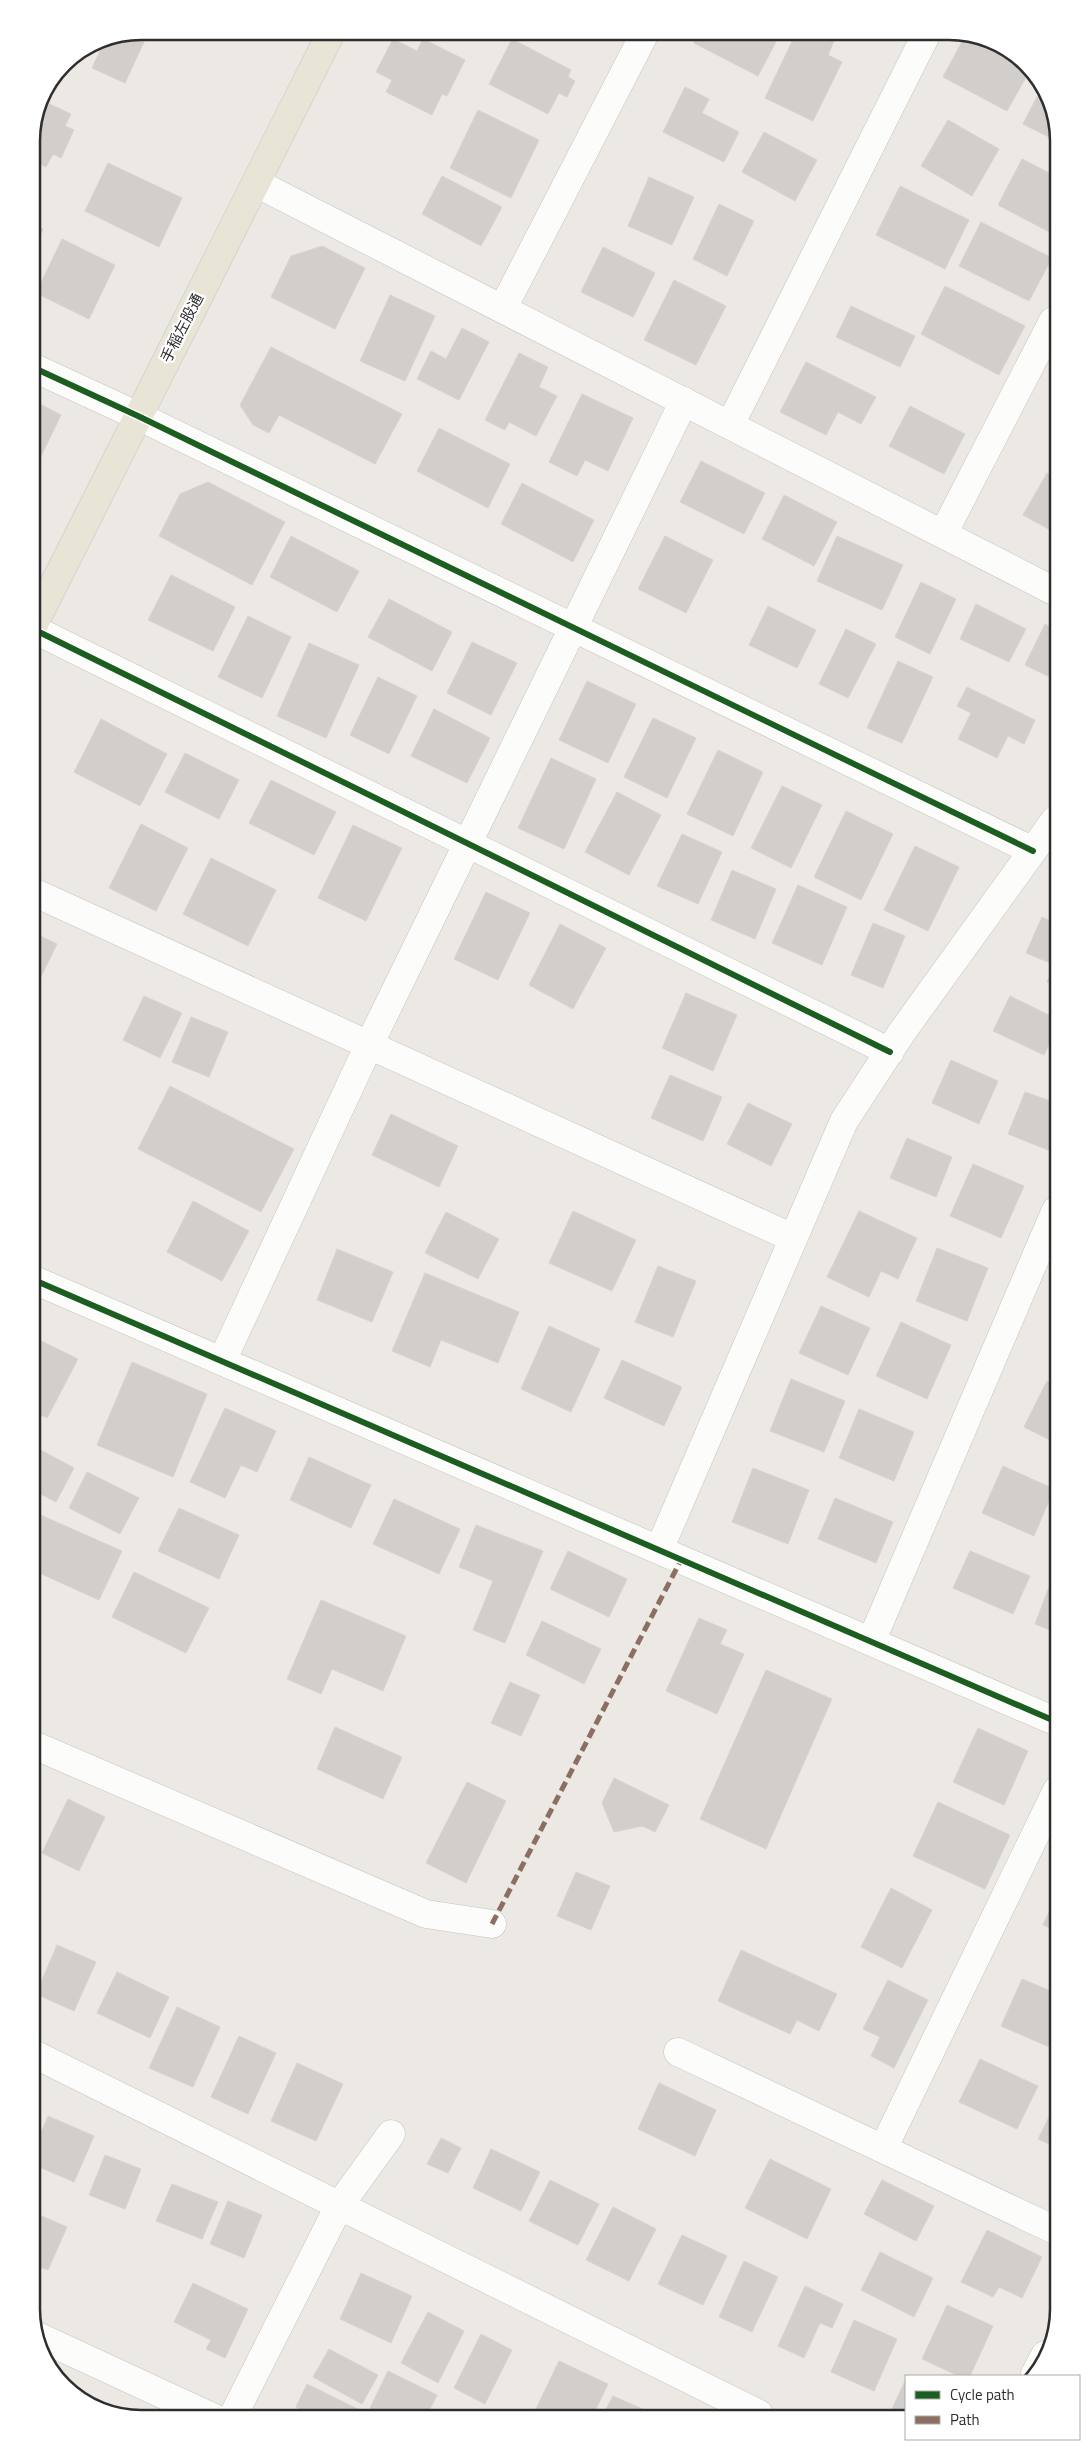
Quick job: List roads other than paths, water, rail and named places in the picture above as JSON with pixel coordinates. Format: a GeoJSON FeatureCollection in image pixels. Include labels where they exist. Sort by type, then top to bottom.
{"type":"FeatureCollection","features":[{"type":"Feature","properties":{"kind":"main road","name":"手稲左股通"},"geometry":{"type":"LineString","coordinates":[[40,614],[328,40]]}},
{"type":"Feature","properties":{"kind":"street"},"geometry":{"type":"LineString","coordinates":[[503,308],[641,40]]}},
{"type":"Feature","properties":{"kind":"street"},"geometry":{"type":"LineString","coordinates":[[730,425],[924,40]]}},
{"type":"Feature","properties":{"kind":"street"},"geometry":{"type":"LineString","coordinates":[[256,183],[1050,589]]}},
{"type":"Feature","properties":{"kind":"street"},"geometry":{"type":"LineString","coordinates":[[943,534],[1050,327]]}},
{"type":"Feature","properties":{"kind":"street"},"geometry":{"type":"LineString","coordinates":[[40,371],[138,416],[1033,851]]}},
{"type":"Feature","properties":{"kind":"street"},"geometry":{"type":"LineString","coordinates":[[222,1361],[369,1045],[469,844],[684,401]]}},
{"type":"Feature","properties":{"kind":"street"},"geometry":{"type":"LineString","coordinates":[[40,631],[890,1052]]}},
{"type":"Feature","properties":{"kind":"street"},"geometry":{"type":"LineString","coordinates":[[659,1550],[844,1120],[1050,827]]}},
{"type":"Feature","properties":{"kind":"street"},"geometry":{"type":"LineString","coordinates":[[40,895],[793,1238]]}},
{"type":"Feature","properties":{"kind":"street"},"geometry":{"type":"LineString","coordinates":[[871,1642],[1050,1224]]}},
{"type":"Feature","properties":{"kind":"street"},"geometry":{"type":"LineString","coordinates":[[40,1283],[1050,1719]]}},
{"type":"Feature","properties":{"kind":"street"},"geometry":{"type":"LineString","coordinates":[[40,1748],[426,1914],[492,1924]]}},
{"type":"Feature","properties":{"kind":"street"},"geometry":{"type":"LineString","coordinates":[[883,2149],[1050,1804]]}},
{"type":"Feature","properties":{"kind":"street"},"geometry":{"type":"LineString","coordinates":[[678,2052],[1050,2228]]}},
{"type":"Feature","properties":{"kind":"street"},"geometry":{"type":"LineString","coordinates":[[40,2057],[751,2410]]}},
{"type":"Feature","properties":{"kind":"street"},"geometry":{"type":"LineString","coordinates":[[236,2410],[339,2206],[391,2134]]}},
{"type":"Feature","properties":{"kind":"street"},"geometry":{"type":"LineString","coordinates":[[45,2340],[197,2410]]}}]}
